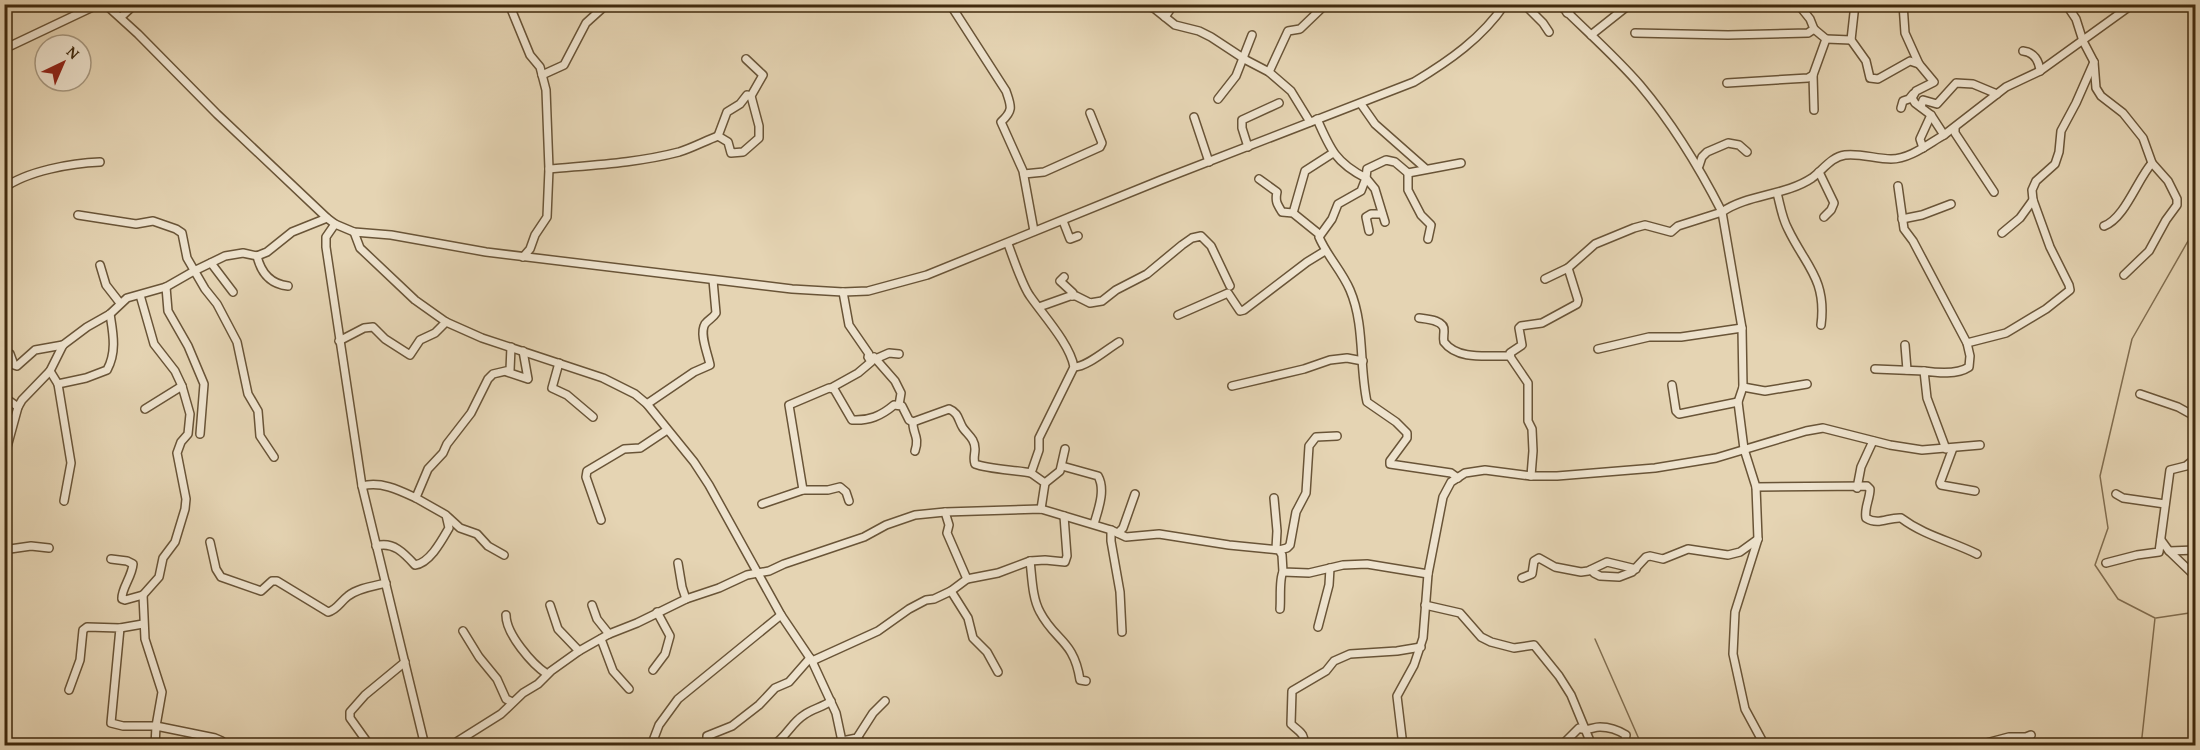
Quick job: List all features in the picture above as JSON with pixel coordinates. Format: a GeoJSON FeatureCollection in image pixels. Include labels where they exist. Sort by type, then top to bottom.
{"type":"FeatureCollection","features":[{"type":"Feature","properties":{"kind":"street"},"geometry":{"type":"LineString","coordinates":[[105,4],[327,218],[354,232],[391,235],[523,257],[713,280],[843,292],[868,291],[927,275],[1414,82],[1440,67],[1481,35],[1505,4]]}},
{"type":"Feature","properties":{"kind":"street"},"geometry":{"type":"LineString","coordinates":[[121,17],[135,4]]}},
{"type":"Feature","properties":{"kind":"street"},"geometry":{"type":"LineString","coordinates":[[509,4],[530,55],[540,67],[546,90],[549,169],[547,217],[535,235],[530,249],[523,257]]}},
{"type":"Feature","properties":{"kind":"street"},"geometry":{"type":"LineString","coordinates":[[542,75],[564,65],[586,23],[607,4]]}},
{"type":"Feature","properties":{"kind":"street"},"geometry":{"type":"LineString","coordinates":[[1143,4],[1155,9],[1175,25],[1200,30],[1269,72],[1291,91],[1314,120],[1333,153],[1342,163],[1366,178],[1375,189],[1385,222]]}},
{"type":"Feature","properties":{"kind":"street"},"geometry":{"type":"LineString","coordinates":[[1165,17],[1174,4]]}},
{"type":"Feature","properties":{"kind":"street"},"geometry":{"type":"LineString","coordinates":[[1524,4],[1549,32]]}},
{"type":"Feature","properties":{"kind":"street"},"geometry":{"type":"LineString","coordinates":[[1559,4],[1640,85],[1699,166],[1722,212],[1742,328],[1743,387],[1738,402],[1744,448],[1756,487],[1758,539],[1735,612],[1733,654],[1745,709],[1765,746]]}},
{"type":"Feature","properties":{"kind":"street"},"geometry":{"type":"LineString","coordinates":[[1567,13],[1576,4]]}},
{"type":"Feature","properties":{"kind":"street"},"geometry":{"type":"LineString","coordinates":[[1798,4],[1810,19],[1814,29],[1826,39],[1851,40]]}},
{"type":"Feature","properties":{"kind":"street"},"geometry":{"type":"LineString","coordinates":[[1855,4],[1851,40],[1866,61],[1867,73],[1873,80],[1910,62],[1919,64]]}},
{"type":"Feature","properties":{"kind":"street"},"geometry":{"type":"LineString","coordinates":[[1901,108],[1903,100],[1909,99],[1913,94],[1934,82],[1919,64],[1905,33],[1903,4]]}},
{"type":"Feature","properties":{"kind":"street"},"geometry":{"type":"LineString","coordinates":[[2066,4],[2076,19],[2083,41],[2094,62],[2096,88],[2101,96],[2122,113],[2143,138],[2152,163],[2168,181],[2177,199],[2177,205],[2149,251],[2124,275]]}},
{"type":"Feature","properties":{"kind":"street"},"geometry":{"type":"LineString","coordinates":[[1545,279],[1568,268],[1595,244],[1645,225],[1671,232],[1678,226],[1722,212],[1729,207],[1777,193],[1811,179],[1835,158],[1845,155],[1893,159],[1909,156],[1955,128],[1997,94],[2040,71],[2133,4]]}},
{"type":"Feature","properties":{"kind":"street"},"geometry":{"type":"LineString","coordinates":[[4,49],[95,5]]}},
{"type":"Feature","properties":{"kind":"street"},"geometry":{"type":"LineString","coordinates":[[950,5],[1006,92],[1011,107],[1009,115],[1001,122],[1017,153],[1024,174],[1034,231]]}},
{"type":"Feature","properties":{"kind":"street"},"geometry":{"type":"LineString","coordinates":[[1269,72],[1288,31],[1300,29],[1325,5]]}},
{"type":"Feature","properties":{"kind":"street"},"geometry":{"type":"LineString","coordinates":[[1591,36],[1625,8]]}},
{"type":"Feature","properties":{"kind":"street"},"geometry":{"type":"LineString","coordinates":[[1635,33],[1728,35],[1808,33],[1814,29]]}},
{"type":"Feature","properties":{"kind":"street"},"geometry":{"type":"LineString","coordinates":[[1218,99],[1236,76],[1241,57],[1252,35]]}},
{"type":"Feature","properties":{"kind":"street"},"geometry":{"type":"LineString","coordinates":[[1726,83],[1808,78],[1818,67],[1826,39]]}},
{"type":"Feature","properties":{"kind":"street"},"geometry":{"type":"LineString","coordinates":[[2023,51],[2028,51],[2034,56],[2040,71]]}},
{"type":"Feature","properties":{"kind":"street"},"geometry":{"type":"LineString","coordinates":[[718,136],[728,142],[731,153],[743,152],[759,138],[759,126],[751,96],[763,75],[746,59]]}},
{"type":"Feature","properties":{"kind":"street"},"geometry":{"type":"LineString","coordinates":[[1967,343],[2006,333],[2046,309],[2070,290],[2050,247],[2033,200],[2032,190],[2036,182],[2055,164],[2061,131],[2094,62]]}},
{"type":"Feature","properties":{"kind":"street"},"geometry":{"type":"LineString","coordinates":[[1813,75],[1814,110]]}},
{"type":"Feature","properties":{"kind":"street"},"geometry":{"type":"LineString","coordinates":[[1921,107],[1923,100],[1937,104],[1956,83],[1972,84],[1997,94]]}},
{"type":"Feature","properties":{"kind":"street"},"geometry":{"type":"LineString","coordinates":[[1913,94],[1914,103],[1931,115],[1944,135]]}},
{"type":"Feature","properties":{"kind":"street"},"geometry":{"type":"LineString","coordinates":[[549,169],[624,161],[681,151],[718,136],[727,112],[740,104],[747,95],[751,96]]}},
{"type":"Feature","properties":{"kind":"street"},"geometry":{"type":"LineString","coordinates":[[1248,147],[1242,120],[1279,103]]}},
{"type":"Feature","properties":{"kind":"street"},"geometry":{"type":"LineString","coordinates":[[1361,104],[1375,124],[1426,170]]}},
{"type":"Feature","properties":{"kind":"street"},"geometry":{"type":"LineString","coordinates":[[1024,174],[1044,172],[1100,147],[1102,143],[1090,113]]}},
{"type":"Feature","properties":{"kind":"street"},"geometry":{"type":"LineString","coordinates":[[1923,148],[1920,139],[1931,115]]}},
{"type":"Feature","properties":{"kind":"street"},"geometry":{"type":"LineString","coordinates":[[1194,117],[1209,162]]}},
{"type":"Feature","properties":{"kind":"street"},"geometry":{"type":"LineString","coordinates":[[1955,128],[1955,133],[1994,192]]}},
{"type":"Feature","properties":{"kind":"street"},"geometry":{"type":"LineString","coordinates":[[1699,166],[1707,152],[1728,143],[1739,145],[1748,152]]}},
{"type":"Feature","properties":{"kind":"street"},"geometry":{"type":"LineString","coordinates":[[1293,213],[1305,171],[1333,153]]}},
{"type":"Feature","properties":{"kind":"street"},"geometry":{"type":"LineString","coordinates":[[1319,234],[1332,219],[1338,204],[1361,191],[1367,169],[1386,159],[1395,162],[1408,173],[1461,163]]}},
{"type":"Feature","properties":{"kind":"street"},"geometry":{"type":"LineString","coordinates":[[4,188],[11,183],[41,172],[100,162]]}},
{"type":"Feature","properties":{"kind":"street"},"geometry":{"type":"LineString","coordinates":[[2104,226],[2117,218],[2152,163]]}},
{"type":"Feature","properties":{"kind":"street"},"geometry":{"type":"LineString","coordinates":[[1819,172],[1834,203],[1824,217]]}},
{"type":"Feature","properties":{"kind":"street"},"geometry":{"type":"LineString","coordinates":[[1408,173],[1408,190],[1420,215],[1431,225],[1428,239]]}},
{"type":"Feature","properties":{"kind":"street"},"geometry":{"type":"LineString","coordinates":[[1259,179],[1277,192],[1276,203],[1282,212],[1293,213],[1319,234],[1325,251],[1350,289],[1358,327],[1367,402],[1407,433],[1407,438],[1392,457],[1390,464],[1451,473],[1458,478]]}},
{"type":"Feature","properties":{"kind":"street"},"geometry":{"type":"LineString","coordinates":[[1875,369],[1939,373],[1969,367],[1970,356],[1967,343],[1913,241],[1904,229],[1898,186]]}},
{"type":"Feature","properties":{"kind":"street"},"geometry":{"type":"LineString","coordinates":[[1777,193],[1786,227],[1809,263],[1819,286],[1823,310],[1821,325]]}},
{"type":"Feature","properties":{"kind":"street"},"geometry":{"type":"LineString","coordinates":[[2002,233],[2020,218],[2033,200]]}},
{"type":"Feature","properties":{"kind":"street"},"geometry":{"type":"LineString","coordinates":[[1902,219],[1922,215],[1951,204]]}},
{"type":"Feature","properties":{"kind":"street"},"geometry":{"type":"LineString","coordinates":[[1369,231],[1366,217],[1382,214]]}},
{"type":"Feature","properties":{"kind":"street"},"geometry":{"type":"LineString","coordinates":[[78,215],[136,224],[153,221],[182,233],[185,254],[217,304],[237,342],[248,394],[258,411],[260,436],[274,457]]}},
{"type":"Feature","properties":{"kind":"street"},"geometry":{"type":"LineString","coordinates":[[4,458],[22,400],[50,370],[63,345],[87,327],[110,314],[120,303],[166,287],[194,270],[225,256],[243,253],[256,256],[267,252],[292,232],[327,218]]}},
{"type":"Feature","properties":{"kind":"street"},"geometry":{"type":"LineString","coordinates":[[1063,220],[1070,239],[1078,236]]}},
{"type":"Feature","properties":{"kind":"street"},"geometry":{"type":"LineString","coordinates":[[335,224],[326,237],[326,247],[362,486],[425,746]]}},
{"type":"Feature","properties":{"kind":"street"},"geometry":{"type":"LineString","coordinates":[[354,232],[360,248],[368,256],[415,300],[446,322],[482,338],[603,378],[623,387],[647,404],[694,462],[709,485],[781,615],[811,659],[831,701],[842,743],[858,738],[873,713],[885,701]]}},
{"type":"Feature","properties":{"kind":"street"},"geometry":{"type":"LineString","coordinates":[[1039,306],[1072,296],[1090,303],[1102,301],[1116,290],[1147,274],[1192,238],[1201,236],[1211,246],[1230,286]]}},
{"type":"Feature","properties":{"kind":"street"},"geometry":{"type":"LineString","coordinates":[[1008,244],[1029,294],[1067,350],[1074,367],[1039,438],[1038,457],[1031,473]]}},
{"type":"Feature","properties":{"kind":"street"},"geometry":{"type":"LineString","coordinates":[[1178,315],[1228,293],[1240,311],[1244,310],[1325,251]]}},
{"type":"Feature","properties":{"kind":"street"},"geometry":{"type":"LineString","coordinates":[[256,256],[262,271],[269,279],[279,285],[288,286]]}},
{"type":"Feature","properties":{"kind":"street"},"geometry":{"type":"LineString","coordinates":[[211,262],[233,292]]}},
{"type":"Feature","properties":{"kind":"street"},"geometry":{"type":"LineString","coordinates":[[100,265],[106,285],[120,303]]}},
{"type":"Feature","properties":{"kind":"street"},"geometry":{"type":"LineString","coordinates":[[1510,356],[1510,353],[1522,345],[1519,328],[1521,326],[1542,323],[1577,304],[1578,300],[1568,268]]}},
{"type":"Feature","properties":{"kind":"street"},"geometry":{"type":"LineString","coordinates":[[1064,277],[1060,280],[1073,293],[1072,296]]}},
{"type":"Feature","properties":{"kind":"street"},"geometry":{"type":"LineString","coordinates":[[647,404],[694,372],[710,364],[704,329],[705,324],[715,317],[716,313],[713,280]]}},
{"type":"Feature","properties":{"kind":"street"},"geometry":{"type":"LineString","coordinates":[[166,287],[168,311],[188,346],[204,384],[200,434]]}},
{"type":"Feature","properties":{"kind":"street"},"geometry":{"type":"LineString","coordinates":[[843,292],[849,326],[869,354],[868,357],[895,381],[901,393],[899,405]]}},
{"type":"Feature","properties":{"kind":"street"},"geometry":{"type":"LineString","coordinates":[[111,559],[134,564],[133,573],[122,593],[122,599],[143,595],[159,577],[163,558],[175,542],[185,509],[185,488],[177,453],[181,442],[188,434],[189,414],[182,386],[175,371],[154,344],[140,295]]}},
{"type":"Feature","properties":{"kind":"street"},"geometry":{"type":"LineString","coordinates":[[58,384],[86,378],[107,370],[111,364],[114,343],[110,314]]}},
{"type":"Feature","properties":{"kind":"street"},"geometry":{"type":"LineString","coordinates":[[1419,318],[1436,321],[1443,326],[1444,342],[1454,350],[1483,357],[1510,356]]}},
{"type":"Feature","properties":{"kind":"street"},"geometry":{"type":"LineString","coordinates":[[339,341],[364,328],[373,327],[385,339],[410,355],[420,340],[435,333],[446,322]]}},
{"type":"Feature","properties":{"kind":"street"},"geometry":{"type":"LineString","coordinates":[[1598,349],[1649,337],[1681,337],[1742,328]]}},
{"type":"Feature","properties":{"kind":"street"},"geometry":{"type":"LineString","coordinates":[[1074,367],[1088,364],[1093,358],[1119,342]]}},
{"type":"Feature","properties":{"kind":"street"},"geometry":{"type":"LineString","coordinates":[[4,354],[10,354],[14,365],[17,366],[35,350],[63,345]]}},
{"type":"Feature","properties":{"kind":"street"},"geometry":{"type":"LineString","coordinates":[[1905,345],[1907,370]]}},
{"type":"Feature","properties":{"kind":"street"},"geometry":{"type":"LineString","coordinates":[[507,372],[511,367],[511,347]]}},
{"type":"Feature","properties":{"kind":"street"},"geometry":{"type":"LineString","coordinates":[[416,498],[428,469],[443,453],[447,444],[471,413],[488,379],[493,374],[507,372],[528,379],[523,351]]}},
{"type":"Feature","properties":{"kind":"street"},"geometry":{"type":"LineString","coordinates":[[803,490],[789,405],[831,388],[889,352],[899,354]]}},
{"type":"Feature","properties":{"kind":"street"},"geometry":{"type":"LineString","coordinates":[[1510,356],[1528,383],[1528,421],[1532,429],[1533,451],[1531,476]]}},
{"type":"Feature","properties":{"kind":"street"},"geometry":{"type":"LineString","coordinates":[[1232,386],[1304,369],[1330,360],[1347,358],[1363,361]]}},
{"type":"Feature","properties":{"kind":"street"},"geometry":{"type":"LineString","coordinates":[[560,363],[552,388],[567,394],[593,417]]}},
{"type":"Feature","properties":{"kind":"street"},"geometry":{"type":"LineString","coordinates":[[50,370],[58,384],[71,463],[64,501]]}},
{"type":"Feature","properties":{"kind":"street"},"geometry":{"type":"LineString","coordinates":[[1924,371],[1927,398],[1950,449],[1940,483],[1975,491]]}},
{"type":"Feature","properties":{"kind":"street"},"geometry":{"type":"LineString","coordinates":[[1672,384],[1676,411],[1679,414],[1738,402]]}},
{"type":"Feature","properties":{"kind":"street"},"geometry":{"type":"LineString","coordinates":[[1743,387],[1765,391],[1807,384]]}},
{"type":"Feature","properties":{"kind":"street"},"geometry":{"type":"LineString","coordinates":[[145,409],[182,386]]}},
{"type":"Feature","properties":{"kind":"street"},"geometry":{"type":"LineString","coordinates":[[831,388],[838,394],[852,420],[864,421],[881,415],[894,405],[899,405],[902,406],[909,420],[913,422]]}},
{"type":"Feature","properties":{"kind":"street"},"geometry":{"type":"LineString","coordinates":[[2140,394],[2178,407],[2196,417]]}},
{"type":"Feature","properties":{"kind":"street"},"geometry":{"type":"LineString","coordinates":[[4,397],[18,408]]}},
{"type":"Feature","properties":{"kind":"street"},"geometry":{"type":"LineString","coordinates":[[913,422],[949,409],[953,410],[973,440],[975,464],[982,467],[1008,468],[1031,473],[1045,483]]}},
{"type":"Feature","properties":{"kind":"street"},"geometry":{"type":"LineString","coordinates":[[913,422],[912,426],[917,438],[915,451]]}},
{"type":"Feature","properties":{"kind":"street"},"geometry":{"type":"LineString","coordinates":[[1403,746],[1397,696],[1421,647],[1428,574],[1443,497],[1451,482],[1465,473],[1485,470],[1531,476],[1654,468],[1716,458],[1744,448],[1823,428],[1873,441],[1922,450],[1980,445]]}},
{"type":"Feature","properties":{"kind":"street"},"geometry":{"type":"LineString","coordinates":[[601,520],[586,477],[587,471],[624,449],[640,448],[667,430]]}},
{"type":"Feature","properties":{"kind":"street"},"geometry":{"type":"LineString","coordinates":[[456,746],[458,741],[501,714],[512,702],[538,684],[547,674],[579,651],[609,634],[686,599],[719,588],[747,575],[759,573],[864,537],[886,525],[915,515],[1041,509],[1094,524],[1126,537],[1159,534],[1229,545],[1287,548],[1290,545],[1296,512],[1305,498],[1309,446],[1316,437],[1337,436]]}},
{"type":"Feature","properties":{"kind":"street"},"geometry":{"type":"LineString","coordinates":[[1857,488],[1861,467],[1873,441]]}},
{"type":"Feature","properties":{"kind":"street"},"geometry":{"type":"LineString","coordinates":[[1041,509],[1045,483],[1060,471],[1065,449]]}},
{"type":"Feature","properties":{"kind":"street"},"geometry":{"type":"LineString","coordinates":[[2106,563],[2159,552],[2170,470],[2186,466],[2196,458]]}},
{"type":"Feature","properties":{"kind":"street"},"geometry":{"type":"LineString","coordinates":[[1062,466],[1098,476],[1101,480],[1103,486],[1094,524]]}},
{"type":"Feature","properties":{"kind":"street"},"geometry":{"type":"LineString","coordinates":[[362,486],[377,485],[394,488],[416,498],[446,515],[459,528],[477,534],[488,546],[504,555]]}},
{"type":"Feature","properties":{"kind":"street"},"geometry":{"type":"LineString","coordinates":[[1756,487],[1857,488],[1867,486],[1870,489],[1866,518],[1880,522],[1901,518],[1934,538],[1952,542],[1977,554]]}},
{"type":"Feature","properties":{"kind":"street"},"geometry":{"type":"LineString","coordinates":[[762,504],[803,490],[828,490],[840,487],[846,492],[849,501]]}},
{"type":"Feature","properties":{"kind":"street"},"geometry":{"type":"LineString","coordinates":[[1122,632],[1120,592],[1111,541],[1115,531],[1123,528],[1135,494]]}},
{"type":"Feature","properties":{"kind":"street"},"geometry":{"type":"LineString","coordinates":[[2116,494],[2123,498],[2165,504]]}},
{"type":"Feature","properties":{"kind":"street"},"geometry":{"type":"LineString","coordinates":[[1274,498],[1277,549],[1282,555],[1283,572],[1280,609]]}},
{"type":"Feature","properties":{"kind":"street"},"geometry":{"type":"LineString","coordinates":[[945,512],[949,525],[947,533],[968,579]]}},
{"type":"Feature","properties":{"kind":"street"},"geometry":{"type":"LineString","coordinates":[[376,546],[384,543],[391,545],[399,549],[415,565],[421,564],[449,528],[446,515]]}},
{"type":"Feature","properties":{"kind":"street"},"geometry":{"type":"LineString","coordinates":[[707,746],[707,736],[732,726],[776,688],[789,682],[811,659],[878,631],[926,600],[951,591],[968,579],[998,573],[1030,561],[1045,560],[1060,563],[1068,560],[1064,516]]}},
{"type":"Feature","properties":{"kind":"street"},"geometry":{"type":"LineString","coordinates":[[1591,570],[1594,573],[1612,577],[1627,574],[1636,569],[1646,557],[1663,559],[1688,549],[1728,555],[1740,552],[1758,539]]}},
{"type":"Feature","properties":{"kind":"street"},"geometry":{"type":"LineString","coordinates":[[2161,540],[2196,577]]}},
{"type":"Feature","properties":{"kind":"street"},"geometry":{"type":"LineString","coordinates":[[210,542],[216,569],[223,578],[261,591],[272,581],[277,581],[328,612],[358,591],[386,583]]}},
{"type":"Feature","properties":{"kind":"street"},"geometry":{"type":"LineString","coordinates":[[4,545],[10,549],[31,546],[48,548]]}},
{"type":"Feature","properties":{"kind":"street"},"geometry":{"type":"LineString","coordinates":[[2169,551],[2196,550]]}},
{"type":"Feature","properties":{"kind":"street"},"geometry":{"type":"LineString","coordinates":[[1522,578],[1532,574],[1534,561],[1539,558],[1555,567],[1581,572],[1607,562],[1636,569]]}},
{"type":"Feature","properties":{"kind":"street"},"geometry":{"type":"LineString","coordinates":[[1030,561],[1038,610],[1072,650],[1079,669],[1080,680],[1086,681]]}},
{"type":"Feature","properties":{"kind":"street"},"geometry":{"type":"LineString","coordinates":[[678,563],[686,599]]}},
{"type":"Feature","properties":{"kind":"street"},"geometry":{"type":"LineString","coordinates":[[1283,572],[1309,573],[1343,565],[1367,564],[1428,574]]}},
{"type":"Feature","properties":{"kind":"street"},"geometry":{"type":"LineString","coordinates":[[1318,627],[1329,585],[1330,568]]}},
{"type":"Feature","properties":{"kind":"street"},"geometry":{"type":"LineString","coordinates":[[951,591],[968,618],[974,638],[987,652],[998,672]]}},
{"type":"Feature","properties":{"kind":"street"},"geometry":{"type":"LineString","coordinates":[[143,595],[145,639],[162,692],[155,746]]}},
{"type":"Feature","properties":{"kind":"street"},"geometry":{"type":"LineString","coordinates":[[550,605],[558,629],[579,651]]}},
{"type":"Feature","properties":{"kind":"street"},"geometry":{"type":"LineString","coordinates":[[592,605],[597,620],[609,634]]}},
{"type":"Feature","properties":{"kind":"street"},"geometry":{"type":"LineString","coordinates":[[1425,605],[1460,614],[1481,638],[1491,642],[1514,648],[1534,645],[1571,695],[1590,741],[1589,746]]}},
{"type":"Feature","properties":{"kind":"street"},"geometry":{"type":"LineString","coordinates":[[653,669],[664,654],[670,636],[657,612]]}},
{"type":"Feature","properties":{"kind":"street"},"geometry":{"type":"LineString","coordinates":[[506,615],[507,624],[523,650],[547,674]]}},
{"type":"Feature","properties":{"kind":"street"},"geometry":{"type":"LineString","coordinates":[[651,746],[659,725],[678,699],[781,615]]}},
{"type":"Feature","properties":{"kind":"street"},"geometry":{"type":"LineString","coordinates":[[69,690],[80,660],[83,630],[87,627],[120,628],[144,624]]}},
{"type":"Feature","properties":{"kind":"street"},"geometry":{"type":"LineString","coordinates":[[120,628],[111,723],[142,727],[156,726],[209,736],[222,741],[223,746]]}},
{"type":"Feature","properties":{"kind":"street"},"geometry":{"type":"LineString","coordinates":[[463,631],[479,657],[497,679],[506,699],[512,702]]}},
{"type":"Feature","properties":{"kind":"street"},"geometry":{"type":"LineString","coordinates":[[601,639],[614,670],[629,689]]}},
{"type":"Feature","properties":{"kind":"street"},"geometry":{"type":"LineString","coordinates":[[1304,746],[1305,736],[1291,724],[1292,691],[1326,671],[1334,661],[1350,654],[1421,647]]}},
{"type":"Feature","properties":{"kind":"street"},"geometry":{"type":"LineString","coordinates":[[369,746],[350,718],[350,712],[365,695],[405,662]]}},
{"type":"Feature","properties":{"kind":"street"},"geometry":{"type":"LineString","coordinates":[[772,746],[782,741],[791,727],[804,715],[831,701]]}},
{"type":"Feature","properties":{"kind":"street"},"geometry":{"type":"LineString","coordinates":[[1561,746],[1579,728],[1584,730],[1600,727],[1616,729],[1626,735],[1624,746]]}},
{"type":"Feature","properties":{"kind":"street"},"geometry":{"type":"LineString","coordinates":[[1976,746],[2008,737],[2031,735]]}},
{"type":"Feature","properties":{"kind":"street"},"geometry":{"type":"LineString","coordinates":[[858,738],[865,746]]}},
{"type":"Feature","properties":{"kind":"waterway"},"geometry":{"type":"LineString","coordinates":[[2141,746],[2155,618],[2118,599],[2095,565],[2108,528],[2100,476],[2132,339],[2188,241]]}},
{"type":"Feature","properties":{"kind":"waterway"},"geometry":{"type":"LineString","coordinates":[[2156,618],[2196,612]]}},
{"type":"Feature","properties":{"kind":"waterway"},"geometry":{"type":"LineString","coordinates":[[1595,639],[1642,746]]}}]}
